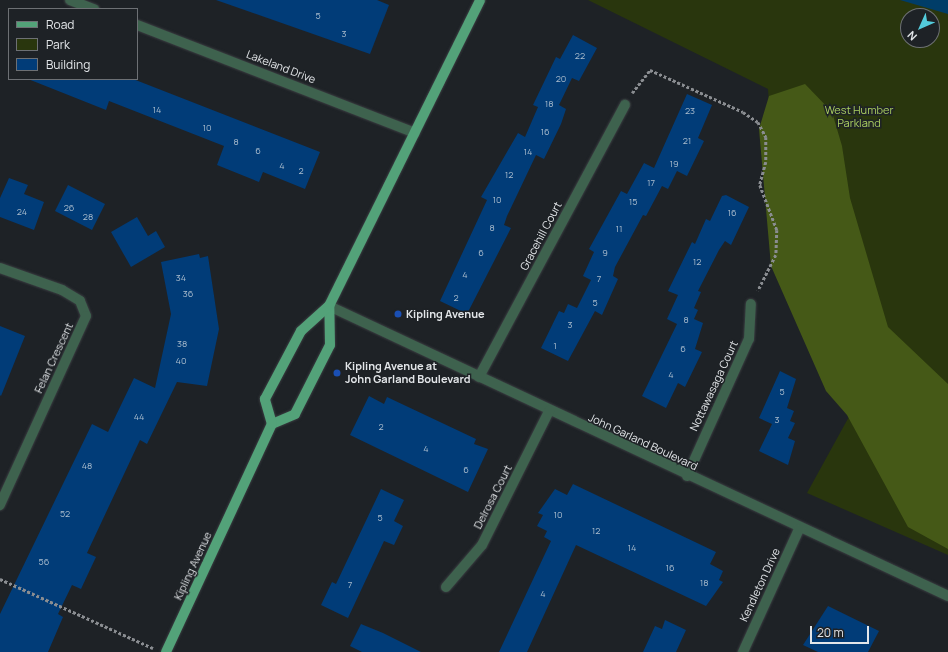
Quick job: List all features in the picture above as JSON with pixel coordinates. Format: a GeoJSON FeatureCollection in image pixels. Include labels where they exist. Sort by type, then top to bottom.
{"type":"FeatureCollection","features":[{"type":"Feature","properties":{"kind":"main road"},"geometry":{"type":"LineString","coordinates":[[329,306],[330,345],[295,414],[272,424],[265,398],[301,331],[329,306],[480,0]]}},
{"type":"Feature","properties":{"kind":"main road","name":"Kipling Avenue"},"geometry":{"type":"LineString","coordinates":[[166,652],[272,424]]}},
{"type":"Feature","properties":{"kind":"street"},"geometry":{"type":"LineString","coordinates":[[70,0],[91,8]]}},
{"type":"Feature","properties":{"kind":"street","name":"Lakeland Drive"},"geometry":{"type":"LineString","coordinates":[[138,25],[415,133]]}},
{"type":"Feature","properties":{"kind":"street","name":"Gracehill Court"},"geometry":{"type":"LineString","coordinates":[[479,377],[625,106]]}},
{"type":"Feature","properties":{"kind":"street","name":"Felan Crescent"},"geometry":{"type":"LineString","coordinates":[[0,268],[62,290],[80,301],[86,316],[0,505]]}},
{"type":"Feature","properties":{"kind":"street","name":"Nottawasaga Court"},"geometry":{"type":"LineString","coordinates":[[687,476],[749,339],[751,304]]}},
{"type":"Feature","properties":{"kind":"street","name":"John Garland Boulevard"},"geometry":{"type":"LineString","coordinates":[[329,306],[799,529],[948,596]]}},
{"type":"Feature","properties":{"kind":"street","name":"Delrosa Court"},"geometry":{"type":"LineString","coordinates":[[446,587],[482,544],[549,411]]}},
{"type":"Feature","properties":{"kind":"street","name":"Kendleton Drive"},"geometry":{"type":"LineString","coordinates":[[743,652],[799,529]]}},
{"type":"Feature","properties":{"kind":"path"},"geometry":{"type":"LineString","coordinates":[[625,106],[650,70],[758,122],[766,137],[766,162],[760,185],[777,230],[776,255],[751,304]]}},
{"type":"Feature","properties":{"kind":"path"},"geometry":{"type":"LineString","coordinates":[[0,579],[161,652]]}},
{"type":"Feature","properties":{"kind":"green space","name":"West Humber Parkland"},"geometry":{"type":"Polygon","coordinates":[[[588,0],[948,0],[948,555],[807,493],[851,413],[780,263],[768,89],[588,0]]]}},
{"type":"Feature","properties":{"kind":"green space"},"geometry":{"type":"Polygon","coordinates":[[[805,84],[832,112],[842,146],[850,198],[888,327],[948,384],[948,549],[908,527],[847,415],[826,391],[771,266],[759,129],[769,96],[805,84]]]}},
{"type":"Feature","properties":{"kind":"water"},"geometry":{"type":"Polygon","coordinates":[[[900,0],[948,0],[948,14],[940,12],[940,8],[927,8],[900,0]]]}},
{"type":"Feature","properties":{"kind":"building"},"geometry":{"type":"Polygon","coordinates":[[[216,0],[377,0],[389,5],[370,54],[216,0]]]}},
{"type":"Feature","properties":{"kind":"building"},"geometry":{"type":"Polygon","coordinates":[[[573,35],[597,48],[579,81],[572,78],[559,105],[566,109],[561,124],[544,159],[536,155],[507,216],[504,225],[511,228],[467,314],[440,301],[487,200],[481,197],[518,133],[525,137],[538,107],[533,105],[556,57],[560,59],[573,35]]]}},
{"type":"Feature","properties":{"kind":"building"},"geometry":{"type":"Polygon","coordinates":[[[31,80],[136,80],[320,152],[305,189],[263,172],[259,182],[217,165],[224,146],[109,101],[106,110],[31,80]]]}},
{"type":"Feature","properties":{"kind":"building"},"geometry":{"type":"Polygon","coordinates":[[[687,94],[712,105],[698,138],[704,141],[687,176],[677,171],[668,189],[662,186],[646,216],[643,215],[615,267],[613,276],[618,279],[602,315],[595,311],[568,361],[541,348],[559,311],[564,313],[568,304],[577,308],[591,280],[583,276],[594,252],[589,249],[621,191],[627,194],[644,163],[654,168],[687,94]]]}},
{"type":"Feature","properties":{"kind":"building"},"geometry":{"type":"Polygon","coordinates":[[[9,178],[28,185],[24,194],[44,202],[34,230],[0,217],[0,198],[9,178]]]}},
{"type":"Feature","properties":{"kind":"building"},"geometry":{"type":"Polygon","coordinates":[[[68,185],[105,204],[92,230],[55,211],[68,185]]]}},
{"type":"Feature","properties":{"kind":"building"},"geometry":{"type":"Polygon","coordinates":[[[726,195],[749,207],[731,245],[725,241],[698,291],[701,292],[694,308],[698,310],[694,319],[703,323],[695,349],[702,352],[685,387],[678,383],[666,408],[642,396],[677,324],[667,319],[678,295],[668,291],[692,242],[695,244],[706,219],[710,221],[722,196],[726,195]]]}},
{"type":"Feature","properties":{"kind":"building"},"geometry":{"type":"Polygon","coordinates":[[[137,217],[148,236],[156,231],[165,247],[131,267],[111,232],[137,217]]]}},
{"type":"Feature","properties":{"kind":"building"},"geometry":{"type":"Polygon","coordinates":[[[199,254],[200,258],[208,256],[219,329],[207,386],[177,382],[147,444],[140,440],[87,553],[96,557],[81,589],[72,585],[58,614],[63,617],[48,652],[0,652],[0,614],[92,424],[108,432],[134,378],[155,388],[171,314],[161,262],[199,254]]]}},
{"type":"Feature","properties":{"kind":"building"},"geometry":{"type":"Polygon","coordinates":[[[0,326],[25,336],[1,396],[0,395],[0,326]]]}},
{"type":"Feature","properties":{"kind":"building"},"geometry":{"type":"Polygon","coordinates":[[[780,371],[796,379],[787,408],[794,411],[790,421],[795,423],[788,438],[795,441],[788,465],[759,451],[772,424],[759,418],[780,371]]]}},
{"type":"Feature","properties":{"kind":"building"},"geometry":{"type":"Polygon","coordinates":[[[369,396],[384,404],[387,397],[476,439],[474,444],[488,449],[468,492],[350,435],[369,396]]]}},
{"type":"Feature","properties":{"kind":"building"},"geometry":{"type":"Polygon","coordinates":[[[573,484],[716,552],[710,564],[723,571],[719,580],[723,582],[706,606],[576,545],[527,652],[499,652],[551,541],[544,537],[547,531],[537,526],[543,515],[538,513],[555,489],[567,495],[573,484]]]}},
{"type":"Feature","properties":{"kind":"building"},"geometry":{"type":"Polygon","coordinates":[[[381,489],[404,500],[394,521],[403,526],[394,545],[384,541],[348,618],[321,605],[332,582],[336,584],[381,489]]]}},
{"type":"Feature","properties":{"kind":"building"},"geometry":{"type":"Polygon","coordinates":[[[828,606],[879,631],[868,652],[818,652],[803,645],[828,606]]]}},
{"type":"Feature","properties":{"kind":"building"},"geometry":{"type":"Polygon","coordinates":[[[665,620],[686,630],[676,652],[643,652],[655,626],[662,629],[665,620]]]}},
{"type":"Feature","properties":{"kind":"building"},"geometry":{"type":"Polygon","coordinates":[[[361,624],[421,652],[362,652],[350,646],[361,624]]]}},
{"type":"Feature","properties":{"kind":"place","name":"Kipling Avenue"},"geometry":{"type":"Point","coordinates":[398,314]}},
{"type":"Feature","properties":{"kind":"place","name":"Kipling Avenue at John Garland Boulevard"},"geometry":{"type":"Point","coordinates":[337,373]}}]}
